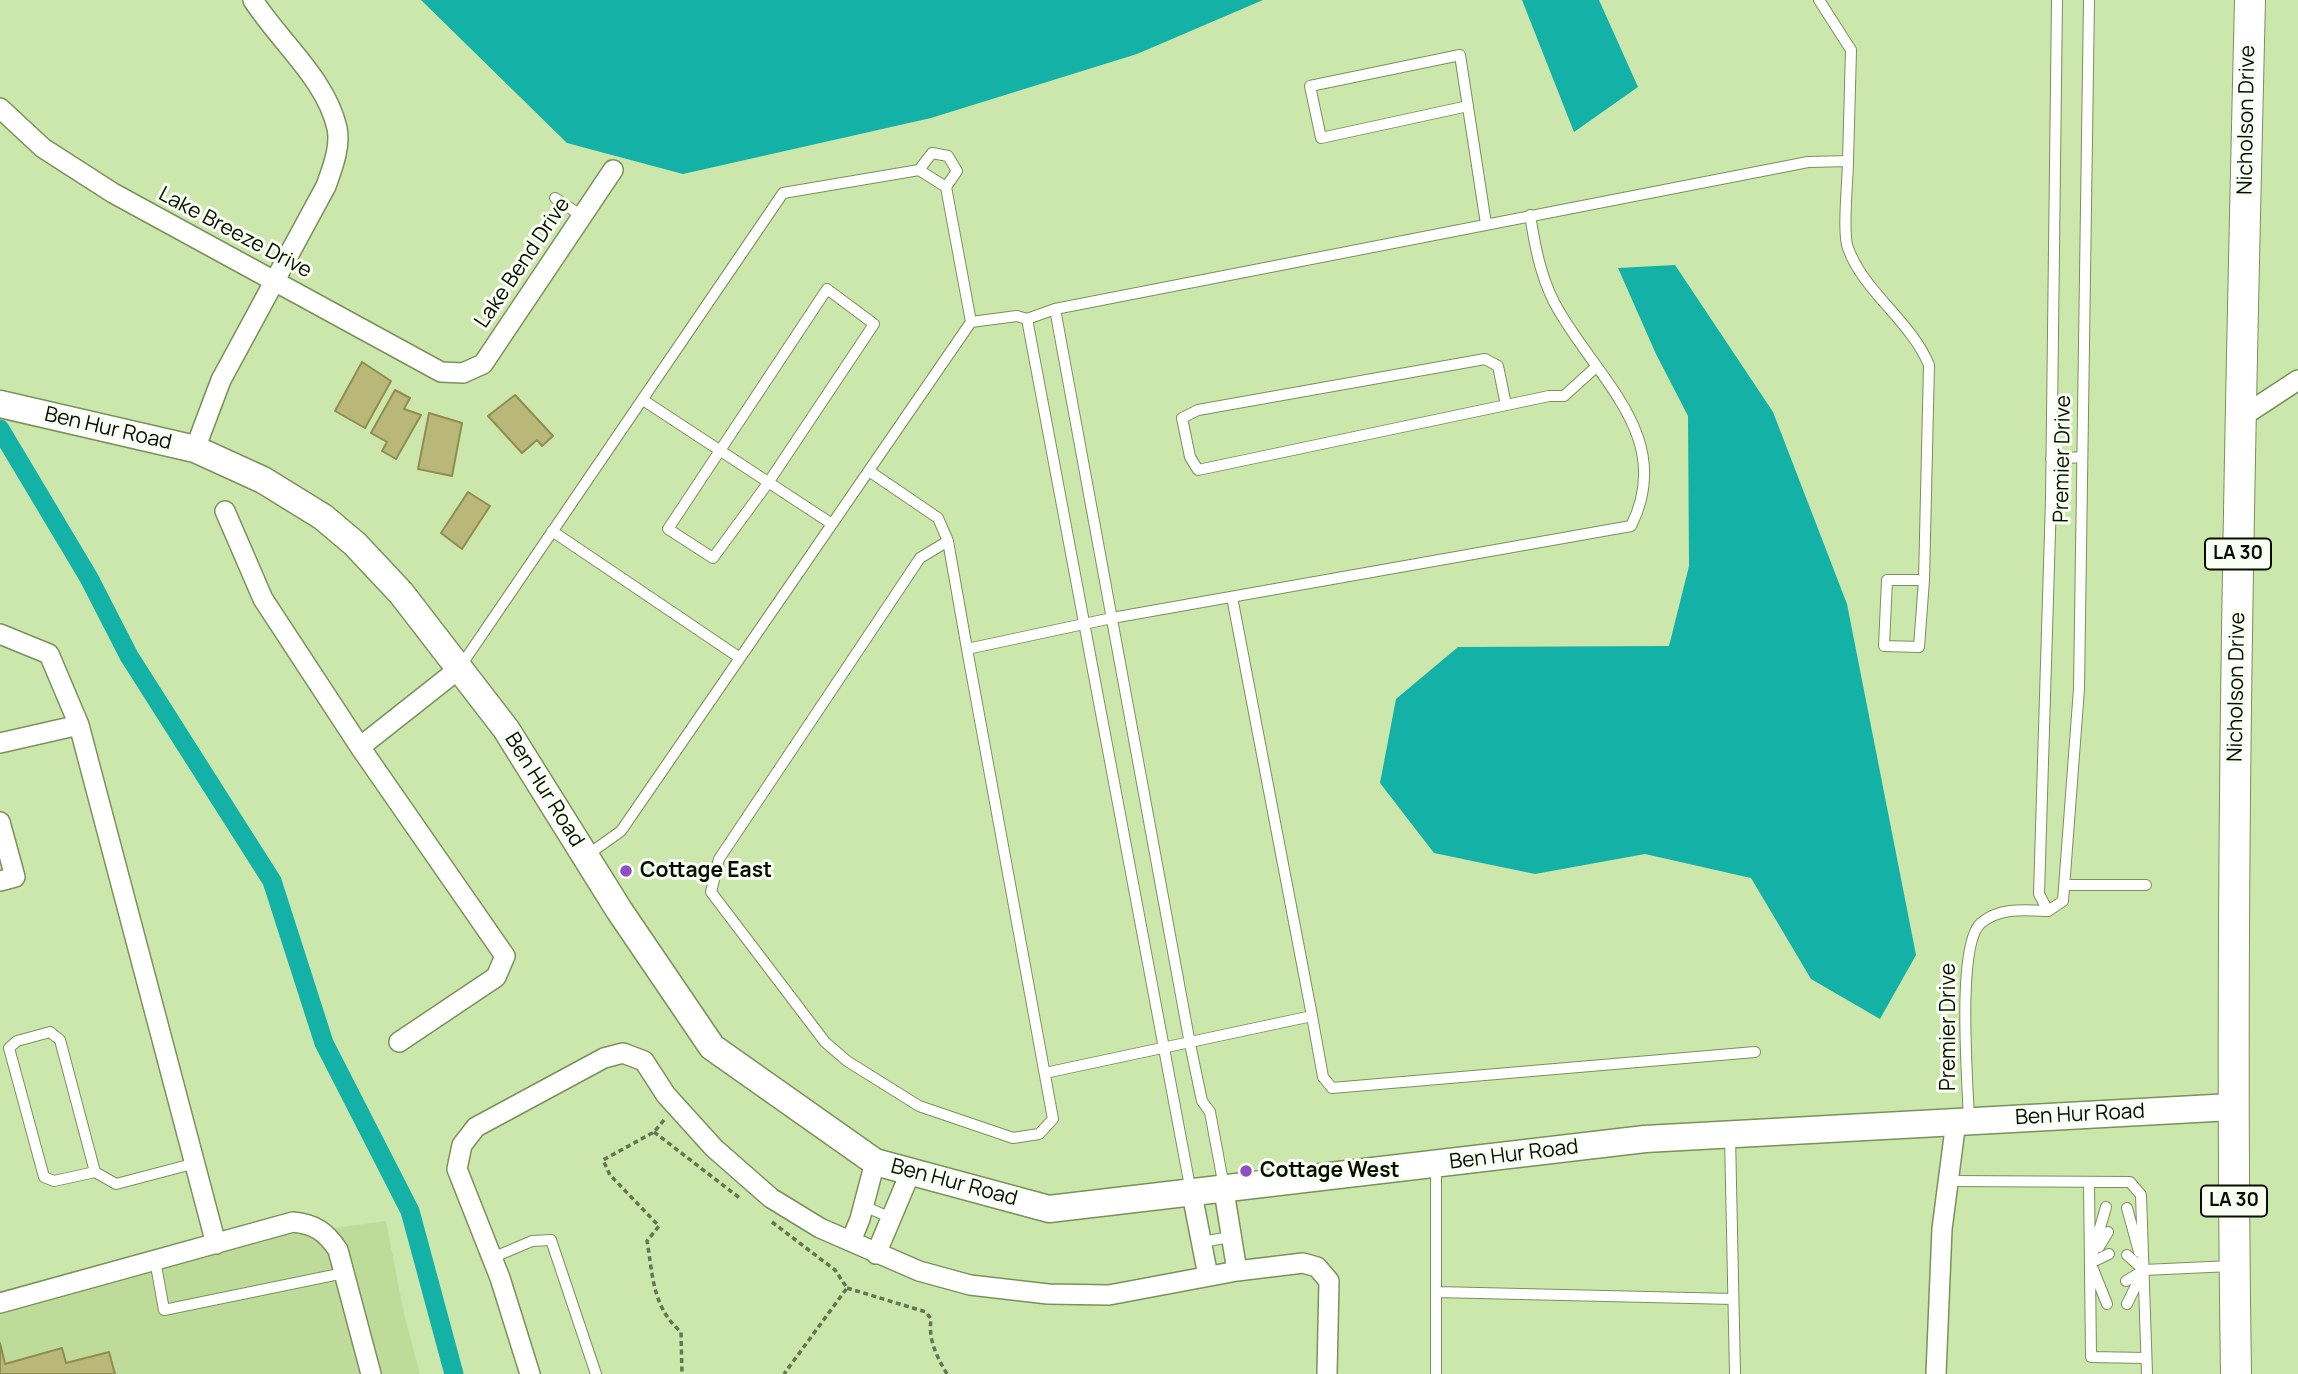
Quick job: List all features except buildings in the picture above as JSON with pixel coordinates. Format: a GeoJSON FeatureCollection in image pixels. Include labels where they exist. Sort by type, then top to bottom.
{"type":"FeatureCollection","features":[{"type":"Feature","properties":{"kind":"main road","name":"Nicholson Drive"},"geometry":{"type":"LineString","coordinates":[[2236,1374],[2232,1107],[2240,418],[2250,0]]}},
{"type":"Feature","properties":{"kind":"street"},"geometry":{"type":"LineString","coordinates":[[195,449],[220,380],[326,186],[335,160],[338,130],[321,90],[253,0]]}},
{"type":"Feature","properties":{"kind":"street","name":"Lake Breeze Drive"},"geometry":{"type":"LineString","coordinates":[[0,108],[43,148],[113,193],[441,372],[463,373]]}},
{"type":"Feature","properties":{"kind":"street","name":"Lake Bend Drive"},"geometry":{"type":"LineString","coordinates":[[463,373],[483,364],[613,170]]}},
{"type":"Feature","properties":{"kind":"street"},"geometry":{"type":"LineString","coordinates":[[2240,418],[2298,380]]}},
{"type":"Feature","properties":{"kind":"street","name":"Ben Hur Road"},"geometry":{"type":"LineString","coordinates":[[0,404],[195,449],[263,480],[323,517],[355,544],[401,593],[506,729],[585,856],[712,1047],[875,1162],[1049,1209],[1224,1191],[1645,1139],[2232,1107]]}},
{"type":"Feature","properties":{"kind":"street"},"geometry":{"type":"LineString","coordinates":[[225,511],[263,599],[360,747],[505,956],[496,976],[399,1041]]}},
{"type":"Feature","properties":{"kind":"street"},"geometry":{"type":"LineString","coordinates":[[0,634],[48,654],[79,725],[216,1244]]}},
{"type":"Feature","properties":{"kind":"street"},"geometry":{"type":"LineString","coordinates":[[360,747],[460,668]]}},
{"type":"Feature","properties":{"kind":"street"},"geometry":{"type":"LineString","coordinates":[[0,743],[79,725]]}},
{"type":"Feature","properties":{"kind":"street"},"geometry":{"type":"LineString","coordinates":[[0,822],[15,877],[0,881]]}},
{"type":"Feature","properties":{"kind":"street"},"geometry":{"type":"LineString","coordinates":[[530,1374],[492,1258],[457,1169],[462,1144],[476,1127],[604,1058],[623,1053],[644,1061],[676,1106],[714,1148],[771,1198],[820,1228],[919,1271],[970,1285],[1048,1294],[1109,1295],[1208,1276],[1303,1263],[1317,1267],[1329,1282],[1326,1374]]}},
{"type":"Feature","properties":{"kind":"street"},"geometry":{"type":"LineString","coordinates":[[1936,1374],[1942,1228],[1962,1121]]}},
{"type":"Feature","properties":{"kind":"street"},"geometry":{"type":"LineString","coordinates":[[851,1241],[864,1206],[875,1162]]}},
{"type":"Feature","properties":{"kind":"street"},"geometry":{"type":"LineString","coordinates":[[876,1254],[911,1171]]}},
{"type":"Feature","properties":{"kind":"street"},"geometry":{"type":"LineString","coordinates":[[1224,1191],[1237,1272]]}},
{"type":"Feature","properties":{"kind":"street"},"geometry":{"type":"LineString","coordinates":[[1192,1194],[1208,1276]]}},
{"type":"Feature","properties":{"kind":"street"},"geometry":{"type":"LineString","coordinates":[[0,1303],[293,1222],[310,1224],[327,1234],[338,1250],[371,1374]]}},
{"type":"Feature","properties":{"kind":"lane"},"geometry":{"type":"LineString","coordinates":[[1819,0],[1840,27],[1851,50],[1847,247],[1865,276],[1921,346],[1929,365],[1924,580],[1919,648],[1884,646],[1887,580],[1924,580]]}},
{"type":"Feature","properties":{"kind":"lane","name":"Premier Drive"},"geometry":{"type":"LineString","coordinates":[[2048,911],[2039,894],[2052,459],[2057,0]]}},
{"type":"Feature","properties":{"kind":"lane","name":"Premier Drive"},"geometry":{"type":"LineString","coordinates":[[2066,885],[2068,804],[2079,689],[2089,0]]}},
{"type":"Feature","properties":{"kind":"lane"},"geometry":{"type":"LineString","coordinates":[[1468,106],[1321,138],[1310,86],[1460,55],[1468,106],[1486,224]]}},
{"type":"Feature","properties":{"kind":"lane"},"geometry":{"type":"LineString","coordinates":[[585,856],[621,831],[971,322],[946,187],[957,171],[948,156],[932,153],[919,170]]}},
{"type":"Feature","properties":{"kind":"lane"},"geometry":{"type":"LineString","coordinates":[[971,322],[1017,316],[1027,319],[1055,309],[1530,215],[1808,162],[1848,161]]}},
{"type":"Feature","properties":{"kind":"lane"},"geometry":{"type":"LineString","coordinates":[[460,668],[783,193],[919,170],[946,187]]}},
{"type":"Feature","properties":{"kind":"lane"},"geometry":{"type":"LineString","coordinates":[[555,198],[582,216]]}},
{"type":"Feature","properties":{"kind":"lane"},"geometry":{"type":"LineString","coordinates":[[967,649],[1112,618],[1631,526],[1640,508],[1643,489],[1641,443],[1625,404],[1596,367],[1554,302],[1536,259],[1530,215]]}},
{"type":"Feature","properties":{"kind":"lane"},"geometry":{"type":"LineString","coordinates":[[827,289],[874,324],[768,483],[713,558],[668,528],[827,289]]}},
{"type":"Feature","properties":{"kind":"lane"},"geometry":{"type":"LineString","coordinates":[[1055,309],[1190,1044],[1202,1101],[1210,1112],[1224,1191]]}},
{"type":"Feature","properties":{"kind":"lane"},"geometry":{"type":"LineString","coordinates":[[1027,319],[1192,1194]]}},
{"type":"Feature","properties":{"kind":"lane"},"geometry":{"type":"LineString","coordinates":[[1506,405],[1497,366],[1485,359],[1198,411],[1182,418],[1190,457],[1198,470],[1549,396],[1564,396],[1596,367]]}},
{"type":"Feature","properties":{"kind":"lane"},"geometry":{"type":"LineString","coordinates":[[643,400],[832,524]]}},
{"type":"Feature","properties":{"kind":"lane"},"geometry":{"type":"LineString","coordinates":[[2052,459],[2082,457]]}},
{"type":"Feature","properties":{"kind":"lane"},"geometry":{"type":"LineString","coordinates":[[869,471],[938,517],[947,541],[1053,1119],[1039,1134],[1013,1138],[919,1106],[847,1061],[825,1042],[711,892],[719,859],[920,558],[947,541]]}},
{"type":"Feature","properties":{"kind":"lane"},"geometry":{"type":"LineString","coordinates":[[552,531],[740,658]]}},
{"type":"Feature","properties":{"kind":"lane"},"geometry":{"type":"LineString","coordinates":[[1232,597],[1323,1077],[1332,1088],[1755,1052]]}},
{"type":"Feature","properties":{"kind":"lane"},"geometry":{"type":"LineString","coordinates":[[2048,911],[2063,901],[2066,885],[2146,885]]}},
{"type":"Feature","properties":{"kind":"lane","name":"Premier Drive"},"geometry":{"type":"LineString","coordinates":[[1962,1121],[1970,939],[1978,925],[1994,914],[2019,909],[2048,911]]}},
{"type":"Feature","properties":{"kind":"lane"},"geometry":{"type":"LineString","coordinates":[[1045,1073],[1312,1016]]}},
{"type":"Feature","properties":{"kind":"lane"},"geometry":{"type":"LineString","coordinates":[[95,1172],[60,1040],[50,1032],[17,1041],[9,1048],[44,1177],[54,1181],[95,1172],[117,1184],[195,1163]]}},
{"type":"Feature","properties":{"kind":"lane"},"geometry":{"type":"LineString","coordinates":[[1730,1134],[1735,1374]]}},
{"type":"Feature","properties":{"kind":"lane"},"geometry":{"type":"LineString","coordinates":[[1436,1165],[1436,1374]]}},
{"type":"Feature","properties":{"kind":"lane"},"geometry":{"type":"LineString","coordinates":[[1949,1181],[2130,1182],[2136,1186],[2141,1195],[2147,1374]]}},
{"type":"Feature","properties":{"kind":"lane"},"geometry":{"type":"LineString","coordinates":[[2089,1182],[2091,1357],[2146,1358]]}},
{"type":"Feature","properties":{"kind":"lane"},"geometry":{"type":"LineString","coordinates":[[864,1206],[891,1218]]}},
{"type":"Feature","properties":{"kind":"lane"},"geometry":{"type":"LineString","coordinates":[[2106,1207],[2090,1263],[2107,1304]]}},
{"type":"Feature","properties":{"kind":"lane"},"geometry":{"type":"LineString","coordinates":[[2127,1208],[2144,1270],[2127,1304]]}},
{"type":"Feature","properties":{"kind":"lane"},"geometry":{"type":"LineString","coordinates":[[2090,1263],[2108,1232]]}},
{"type":"Feature","properties":{"kind":"lane"},"geometry":{"type":"LineString","coordinates":[[2127,1232],[2144,1270]]}},
{"type":"Feature","properties":{"kind":"lane"},"geometry":{"type":"LineString","coordinates":[[1202,1242],[1230,1237]]}},
{"type":"Feature","properties":{"kind":"lane"},"geometry":{"type":"LineString","coordinates":[[492,1258],[532,1241],[551,1240],[596,1374]]}},
{"type":"Feature","properties":{"kind":"lane"},"geometry":{"type":"LineString","coordinates":[[2090,1263],[2109,1254]]}},
{"type":"Feature","properties":{"kind":"lane"},"geometry":{"type":"LineString","coordinates":[[2127,1255],[2144,1270]]}},
{"type":"Feature","properties":{"kind":"lane"},"geometry":{"type":"LineString","coordinates":[[155,1260],[164,1310],[344,1273]]}},
{"type":"Feature","properties":{"kind":"lane"},"geometry":{"type":"LineString","coordinates":[[2090,1263],[2106,1281]]}},
{"type":"Feature","properties":{"kind":"lane"},"geometry":{"type":"LineString","coordinates":[[2126,1281],[2144,1270],[2235,1266]]}},
{"type":"Feature","properties":{"kind":"lane"},"geometry":{"type":"LineString","coordinates":[[1436,1292],[1733,1299]]}},
{"type":"Feature","properties":{"kind":"path"},"geometry":{"type":"LineString","coordinates":[[676,1106],[654,1132],[603,1160],[610,1175],[659,1226],[647,1241],[649,1273],[664,1313],[681,1332],[682,1374]]}},
{"type":"Feature","properties":{"kind":"path"},"geometry":{"type":"LineString","coordinates":[[654,1132],[750,1205]]}},
{"type":"Feature","properties":{"kind":"path"},"geometry":{"type":"LineString","coordinates":[[771,1222],[835,1270],[847,1288],[926,1312],[931,1319],[930,1330],[936,1357],[947,1374]]}},
{"type":"Feature","properties":{"kind":"path"},"geometry":{"type":"LineString","coordinates":[[777,1374],[784,1374],[847,1288]]}},
{"type":"Feature","properties":{"kind":"shaded area"},"geometry":{"type":"Polygon","coordinates":[[[386,1221],[404,1314],[420,1374],[0,1374],[0,1303],[216,1244],[386,1221]]]}},
{"type":"Feature","properties":{"kind":"water"},"geometry":{"type":"Polygon","coordinates":[[[421,0],[1263,0],[1137,54],[931,118],[683,174],[567,143],[421,0]]]}},
{"type":"Feature","properties":{"kind":"water"},"geometry":{"type":"Polygon","coordinates":[[[1522,0],[1599,0],[1638,87],[1574,132],[1522,0]]]}},
{"type":"Feature","properties":{"kind":"water"},"geometry":{"type":"Polygon","coordinates":[[[1675,265],[1773,412],[1847,604],[1916,955],[1880,1019],[1811,979],[1751,878],[1645,854],[1535,874],[1434,853],[1380,783],[1396,699],[1458,647],[1669,646],[1689,566],[1688,416],[1656,354],[1618,268],[1675,265]]]}},
{"type":"Feature","properties":{"kind":"waterway"},"geometry":{"type":"LineString","coordinates":[[0,429],[89,578],[129,656],[272,881],[324,1043],[410,1211],[454,1374]]}},
{"type":"Feature","properties":{"kind":"place","name":"Cottage East"},"geometry":{"type":"Point","coordinates":[626,871]}},
{"type":"Feature","properties":{"kind":"place","name":"Cottage West"},"geometry":{"type":"Point","coordinates":[1246,1171]}}]}
